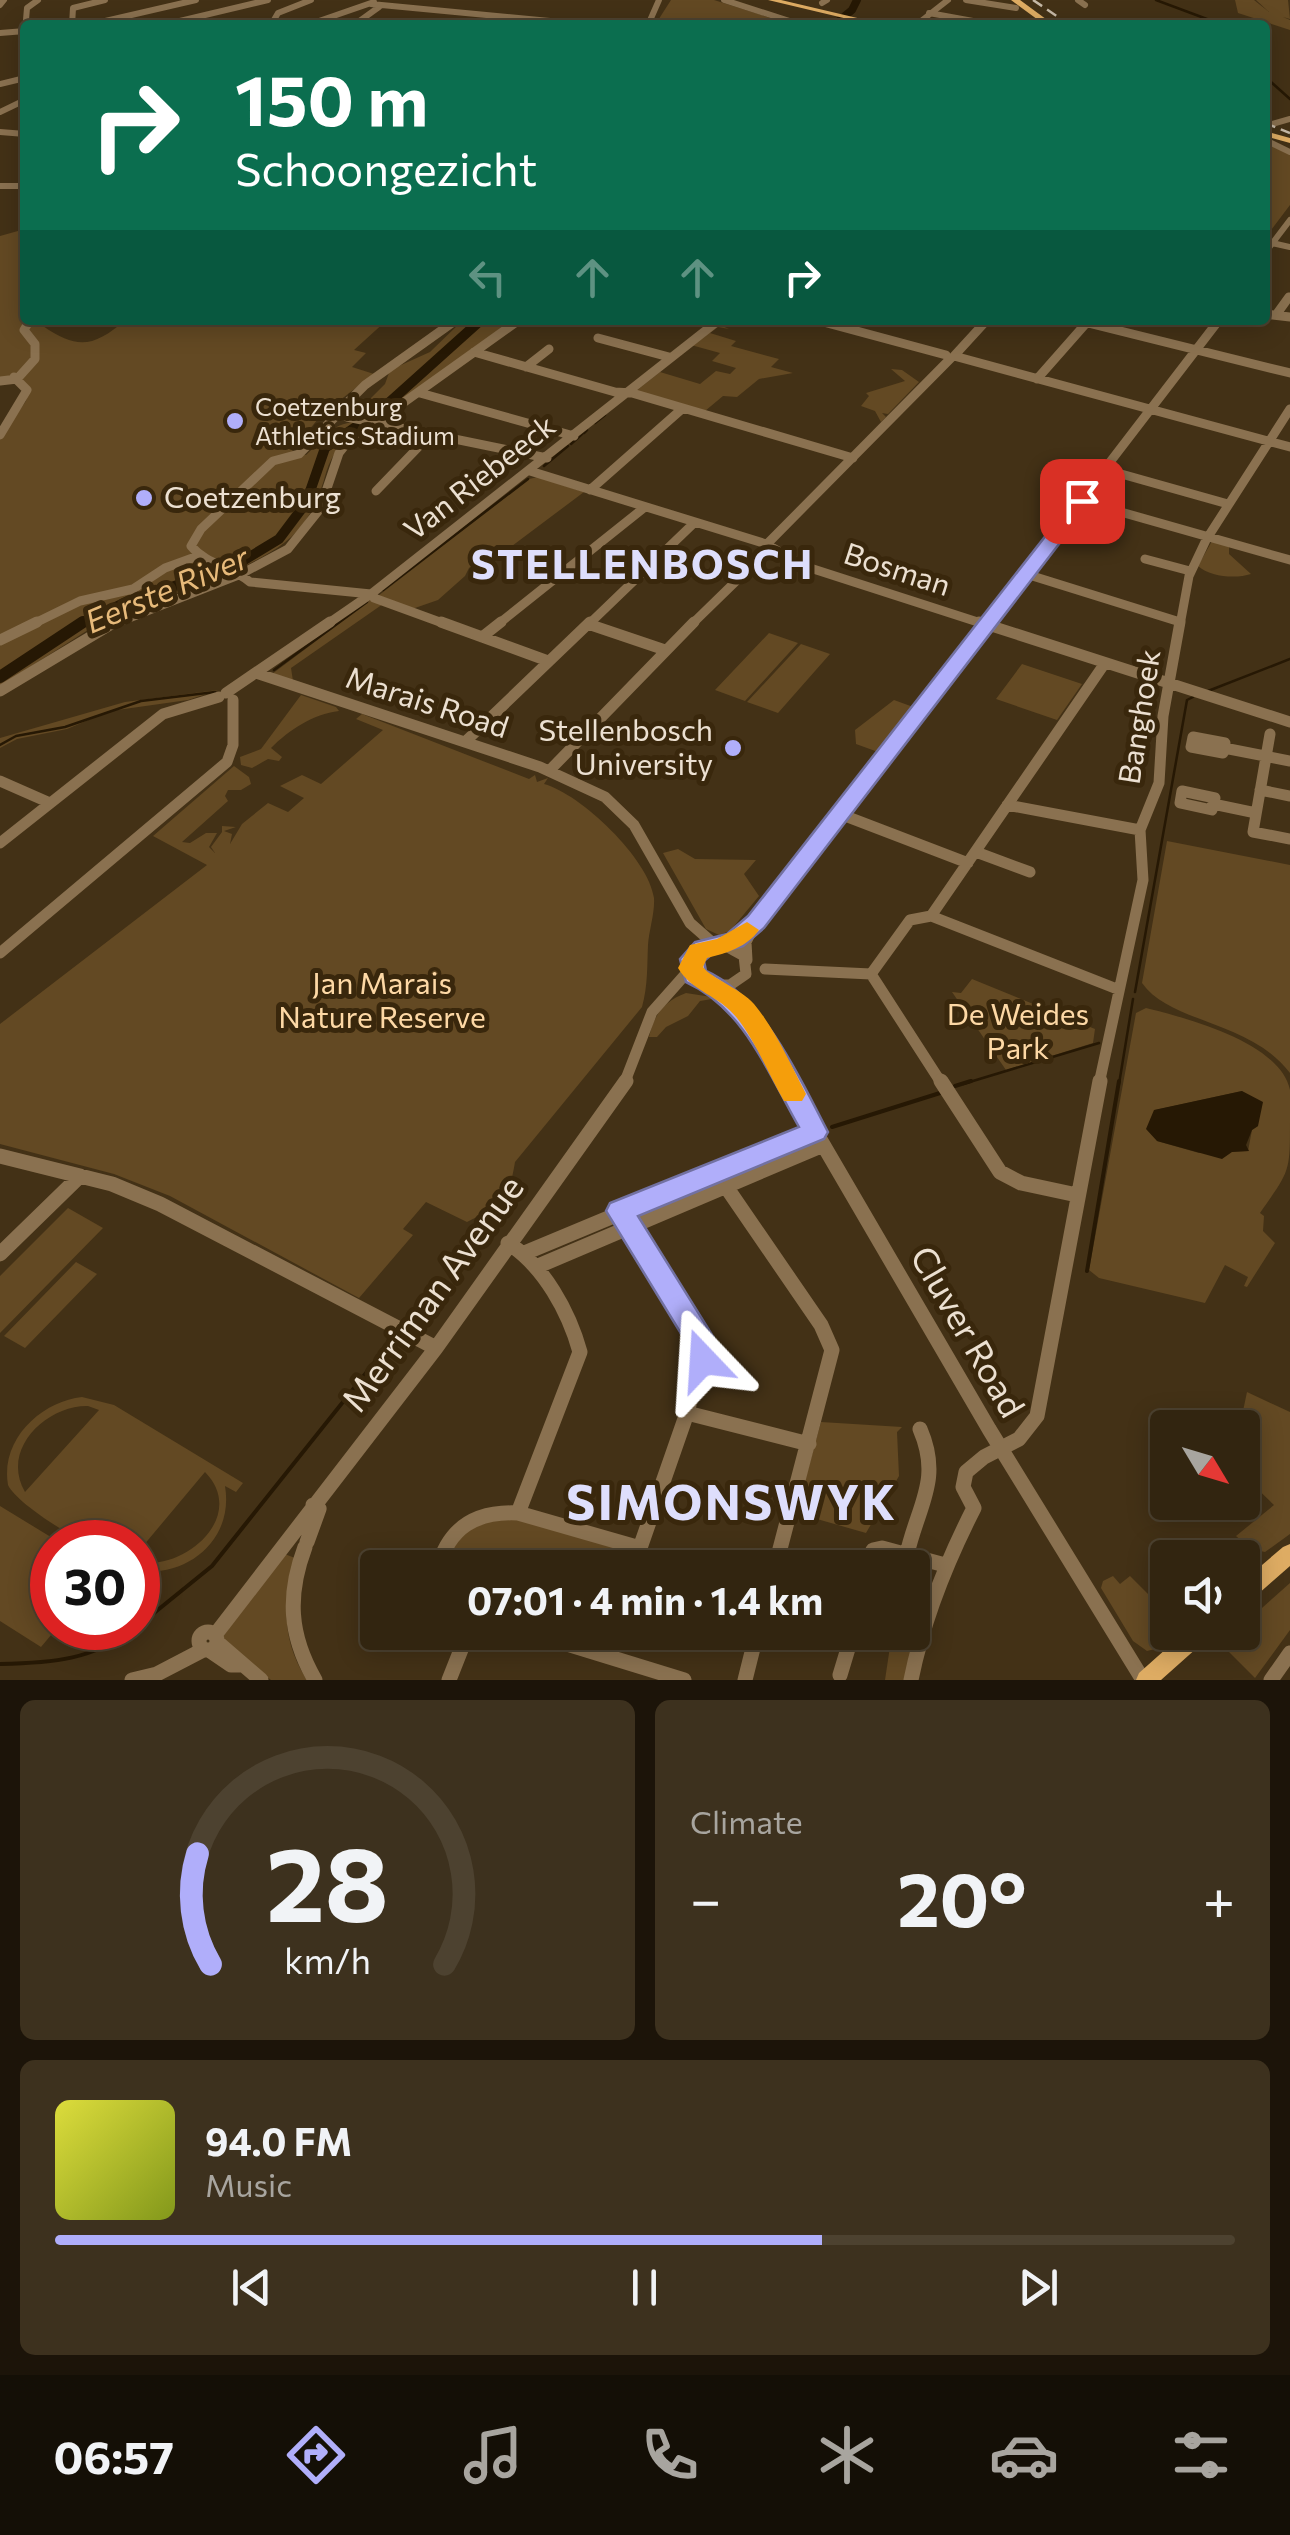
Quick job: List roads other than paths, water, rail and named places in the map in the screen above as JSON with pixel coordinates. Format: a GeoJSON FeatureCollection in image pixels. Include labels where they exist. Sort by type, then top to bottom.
{"type":"FeatureCollection","features":[{"type":"Feature","properties":{"kind":"main road"},"geometry":{"type":"LineString","coordinates":[[772,0],[834,12]]}},
{"type":"Feature","properties":{"kind":"main road"},"geometry":{"type":"LineString","coordinates":[[785,0],[870,20]]}},
{"type":"Feature","properties":{"kind":"main road"},"geometry":{"type":"LineString","coordinates":[[1013,2],[1039,20]]}},
{"type":"Feature","properties":{"kind":"main road"},"geometry":{"type":"LineString","coordinates":[[855,17],[866,20]]}},
{"type":"Feature","properties":{"kind":"main road"},"geometry":{"type":"LineString","coordinates":[[1260,1579],[1290,1553]]}},
{"type":"Feature","properties":{"kind":"main road"},"geometry":{"type":"LineString","coordinates":[[1144,1680],[1179,1650]]}},
{"type":"Feature","properties":{"kind":"street"},"geometry":{"type":"LineString","coordinates":[[26,20],[28,6],[38,0]]}},
{"type":"Feature","properties":{"kind":"street"},"geometry":{"type":"LineString","coordinates":[[72,20],[73,8],[109,0]]}},
{"type":"Feature","properties":{"kind":"street"},"geometry":{"type":"LineString","coordinates":[[121,20],[196,0]]}},
{"type":"Feature","properties":{"kind":"street"},"geometry":{"type":"LineString","coordinates":[[221,0],[229,9]]}},
{"type":"Feature","properties":{"kind":"street"},"geometry":{"type":"LineString","coordinates":[[184,20],[268,0]]}},
{"type":"Feature","properties":{"kind":"street"},"geometry":{"type":"LineString","coordinates":[[286,0],[298,4]]}},
{"type":"Feature","properties":{"kind":"street"},"geometry":{"type":"LineString","coordinates":[[273,20],[311,0]]}},
{"type":"Feature","properties":{"kind":"street"},"geometry":{"type":"LineString","coordinates":[[321,19],[388,0]]}},
{"type":"Feature","properties":{"kind":"street"},"geometry":{"type":"LineString","coordinates":[[724,0],[786,20]]}},
{"type":"Feature","properties":{"kind":"street"},"geometry":{"type":"LineString","coordinates":[[921,20],[948,0]]}},
{"type":"Feature","properties":{"kind":"street"},"geometry":{"type":"LineString","coordinates":[[966,0],[1013,2]]}},
{"type":"Feature","properties":{"kind":"street"},"geometry":{"type":"LineString","coordinates":[[376,3],[543,20]]}},
{"type":"Feature","properties":{"kind":"street"},"geometry":{"type":"LineString","coordinates":[[929,13],[967,20]]}},
{"type":"Feature","properties":{"kind":"street"},"geometry":{"type":"LineString","coordinates":[[205,15],[212,20]]}},
{"type":"Feature","properties":{"kind":"street"},"geometry":{"type":"LineString","coordinates":[[1270,247],[1290,220]]}},
{"type":"Feature","properties":{"kind":"street"},"geometry":{"type":"LineString","coordinates":[[1272,244],[1290,247]]}},
{"type":"Feature","properties":{"kind":"street"},"geometry":{"type":"LineString","coordinates":[[1276,316],[1289,296]]}},
{"type":"Feature","properties":{"kind":"street"},"geometry":{"type":"LineString","coordinates":[[1270,315],[1290,318]]}},
{"type":"Feature","properties":{"kind":"street"},"geometry":{"type":"LineString","coordinates":[[16,379],[35,359],[35,344],[24,330],[27,325]]}},
{"type":"Feature","properties":{"kind":"street"},"geometry":{"type":"LineString","coordinates":[[451,325],[432,344],[370,381],[340,417],[299,454],[273,461],[190,542],[198,556],[254,583],[372,596],[548,662]]}},
{"type":"Feature","properties":{"kind":"street"},"geometry":{"type":"LineString","coordinates":[[0,691],[119,619],[236,572],[298,540],[320,509],[342,450],[513,325]]}},
{"type":"Feature","properties":{"kind":"street","name":"Van Riebeeck"},"geometry":{"type":"LineString","coordinates":[[226,698],[372,596],[711,325]]}},
{"type":"Feature","properties":{"kind":"street"},"geometry":{"type":"LineString","coordinates":[[834,325],[1290,447]]}},
{"type":"Feature","properties":{"kind":"street"},"geometry":{"type":"LineString","coordinates":[[550,770],[982,325]]}},
{"type":"Feature","properties":{"kind":"street"},"geometry":{"type":"LineString","coordinates":[[1037,379],[1081,325]]}},
{"type":"Feature","properties":{"kind":"street"},"geometry":{"type":"LineString","coordinates":[[1099,325],[1290,373]]}},
{"type":"Feature","properties":{"kind":"street"},"geometry":{"type":"LineString","coordinates":[[664,998],[702,982],[718,986],[743,978],[746,942],[756,922],[1107,470],[1214,325]]}},
{"type":"Feature","properties":{"kind":"street"},"geometry":{"type":"LineString","coordinates":[[598,338],[669,357]]}},
{"type":"Feature","properties":{"kind":"street"},"geometry":{"type":"LineString","coordinates":[[526,367],[549,349]]}},
{"type":"Feature","properties":{"kind":"street"},"geometry":{"type":"LineString","coordinates":[[474,352],[852,458]]}},
{"type":"Feature","properties":{"kind":"street"},"geometry":{"type":"LineString","coordinates":[[0,378],[16,379],[27,390],[0,436]]}},
{"type":"Feature","properties":{"kind":"street"},"geometry":{"type":"LineString","coordinates":[[420,393],[574,436]]}},
{"type":"Feature","properties":{"kind":"street"},"geometry":{"type":"LineString","coordinates":[[590,490],[683,408]]}},
{"type":"Feature","properties":{"kind":"street","name":"Banghoek"},"geometry":{"type":"LineString","coordinates":[[945,1564],[974,1508],[963,1487],[966,1472],[972,1464],[1022,1440],[1037,1416],[1117,990],[1134,934],[1143,880],[1140,830],[1157,790],[1190,571],[1290,409]]}},
{"type":"Feature","properties":{"kind":"street"},"geometry":{"type":"LineString","coordinates":[[340,417],[548,458]]}},
{"type":"Feature","properties":{"kind":"street"},"geometry":{"type":"LineString","coordinates":[[376,491],[430,435]]}},
{"type":"Feature","properties":{"kind":"street"},"geometry":{"type":"LineString","coordinates":[[1107,470],[1228,504]]}},
{"type":"Feature","properties":{"kind":"street","name":"Bosman"},"geometry":{"type":"LineString","coordinates":[[530,472],[767,546],[799,564],[1290,722]]}},
{"type":"Feature","properties":{"kind":"street"},"geometry":{"type":"LineString","coordinates":[[1082,501],[1290,560]]}},
{"type":"Feature","properties":{"kind":"street"},"geometry":{"type":"LineString","coordinates":[[482,637],[644,507]]}},
{"type":"Feature","properties":{"kind":"street"},"geometry":{"type":"LineString","coordinates":[[466,742],[694,523]]}},
{"type":"Feature","properties":{"kind":"street"},"geometry":{"type":"LineString","coordinates":[[0,640],[80,601],[134,589],[164,568],[198,556]]}},
{"type":"Feature","properties":{"kind":"street"},"geometry":{"type":"LineString","coordinates":[[1146,559],[1190,571]]}},
{"type":"Feature","properties":{"kind":"street"},"geometry":{"type":"LineString","coordinates":[[1026,574],[1180,622]]}},
{"type":"Feature","properties":{"kind":"street"},"geometry":{"type":"LineString","coordinates":[[588,624],[664,650]]}},
{"type":"Feature","properties":{"kind":"street"},"geometry":{"type":"LineString","coordinates":[[931,916],[1105,663]]}},
{"type":"Feature","properties":{"kind":"street","name":"Marais Road"},"geometry":{"type":"LineString","coordinates":[[260,671],[550,770],[605,798],[634,825],[690,923],[720,945]]}},
{"type":"Feature","properties":{"kind":"street"},"geometry":{"type":"LineString","coordinates":[[0,843],[163,714],[193,702],[226,698],[233,751],[227,762],[0,953]]}},
{"type":"Feature","properties":{"kind":"street"},"geometry":{"type":"LineString","coordinates":[[1270,734],[1253,832],[1290,839]]}},
{"type":"Feature","properties":{"kind":"street"},"geometry":{"type":"LineString","coordinates":[[1224,748],[1290,761]]}},
{"type":"Feature","properties":{"kind":"street"},"geometry":{"type":"LineString","coordinates":[[0,781],[50,803]]}},
{"type":"Feature","properties":{"kind":"street"},"geometry":{"type":"LineString","coordinates":[[1260,790],[1290,796]]}},
{"type":"Feature","properties":{"kind":"street"},"geometry":{"type":"LineString","coordinates":[[1214,804],[1256,813]]}},
{"type":"Feature","properties":{"kind":"street"},"geometry":{"type":"LineString","coordinates":[[1007,805],[1140,830]]}},
{"type":"Feature","properties":{"kind":"street"},"geometry":{"type":"LineString","coordinates":[[840,814],[1030,872]]}},
{"type":"Feature","properties":{"kind":"street"},"geometry":{"type":"LineString","coordinates":[[870,974],[910,920],[931,916],[1117,990]]}},
{"type":"Feature","properties":{"kind":"street"},"geometry":{"type":"LineString","coordinates":[[702,982],[692,961],[756,922]]}},
{"type":"Feature","properties":{"kind":"street","name":"Marais Road"},"geometry":{"type":"LineString","coordinates":[[690,923],[692,961]]}},
{"type":"Feature","properties":{"kind":"street"},"geometry":{"type":"LineString","coordinates":[[720,945],[736,949],[747,960]]}},
{"type":"Feature","properties":{"kind":"street","name":"Merriman Avenue"},"geometry":{"type":"LineString","coordinates":[[208,1642],[436,1348],[508,1242],[622,1092],[649,1020],[692,961]]}},
{"type":"Feature","properties":{"kind":"street"},"geometry":{"type":"LineString","coordinates":[[765,969],[870,974]]}},
{"type":"Feature","properties":{"kind":"street"},"geometry":{"type":"LineString","coordinates":[[870,974],[1000,1172],[1022,1183],[1078,1196]]}},
{"type":"Feature","properties":{"kind":"street","name":"Cluver Road"},"geometry":{"type":"LineString","coordinates":[[743,978],[741,991],[746,1011],[1002,1450],[1144,1680]]}},
{"type":"Feature","properties":{"kind":"street","name":"Cluver Road"},"geometry":{"type":"LineString","coordinates":[[718,986],[746,1011]]}},
{"type":"Feature","properties":{"kind":"street"},"geometry":{"type":"LineString","coordinates":[[536,1267],[630,1226],[721,1179],[819,1138]]}},
{"type":"Feature","properties":{"kind":"street"},"geometry":{"type":"LineString","coordinates":[[0,1156],[112,1184],[197,1222],[436,1348]]}},
{"type":"Feature","properties":{"kind":"street"},"geometry":{"type":"LineString","coordinates":[[0,1254],[80,1176]]}},
{"type":"Feature","properties":{"kind":"street"},"geometry":{"type":"LineString","coordinates":[[527,1252],[620,1211],[721,1179]]}},
{"type":"Feature","properties":{"kind":"street"},"geometry":{"type":"LineString","coordinates":[[721,1179],[821,1324],[832,1350],[780,1550]]}},
{"type":"Feature","properties":{"kind":"street"},"geometry":{"type":"LineString","coordinates":[[442,1550],[455,1530],[474,1516],[518,1513],[640,1548],[688,1413],[703,1348],[620,1211]]}},
{"type":"Feature","properties":{"kind":"street"},"geometry":{"type":"LineString","coordinates":[[508,1242],[527,1252],[575,1334],[580,1358],[518,1513]]}},
{"type":"Feature","properties":{"kind":"street"},"geometry":{"type":"LineString","coordinates":[[688,1413],[809,1444]]}},
{"type":"Feature","properties":{"kind":"street"},"geometry":{"type":"LineString","coordinates":[[908,1550],[910,1531],[932,1488],[929,1444],[920,1429]]}},
{"type":"Feature","properties":{"kind":"street"},"geometry":{"type":"LineString","coordinates":[[313,1505],[320,1509],[289,1603],[296,1648],[315,1680]]}},
{"type":"Feature","properties":{"kind":"street"},"geometry":{"type":"LineString","coordinates":[[282,1545],[304,1548]]}},
{"type":"Feature","properties":{"kind":"street"},"geometry":{"type":"LineString","coordinates":[[911,1680],[921,1632],[936,1601],[945,1564],[930,1560]]}},
{"type":"Feature","properties":{"kind":"street"},"geometry":{"type":"LineString","coordinates":[[132,1680],[157,1674],[208,1642],[231,1666],[241,1665],[261,1680]]}},
{"type":"Feature","properties":{"kind":"street"},"geometry":{"type":"LineString","coordinates":[[450,1680],[461,1650]]}},
{"type":"Feature","properties":{"kind":"street"},"geometry":{"type":"LineString","coordinates":[[587,1650],[684,1680]]}},
{"type":"Feature","properties":{"kind":"street"},"geometry":{"type":"LineString","coordinates":[[604,1655],[606,1650]]}},
{"type":"Feature","properties":{"kind":"street"},"geometry":{"type":"LineString","coordinates":[[744,1680],[753,1650]]}},
{"type":"Feature","properties":{"kind":"street"},"geometry":{"type":"LineString","coordinates":[[840,1675],[847,1650]]}},
{"type":"Feature","properties":{"kind":"street"},"geometry":{"type":"LineString","coordinates":[[1271,1680],[1290,1653]]}},
{"type":"Feature","properties":{"kind":"waterway","name":"Eerste River"},"geometry":{"type":"LineString","coordinates":[[840,20],[857,0]]}},
{"type":"Feature","properties":{"kind":"waterway"},"geometry":{"type":"LineString","coordinates":[[1156,0],[1210,20]]}},
{"type":"Feature","properties":{"kind":"waterway"},"geometry":{"type":"LineString","coordinates":[[1270,78],[1290,99]]}},
{"type":"Feature","properties":{"kind":"waterway","name":"Eerste River"},"geometry":{"type":"LineString","coordinates":[[80,624],[128,601],[233,567],[279,539],[306,503],[325,448],[383,408],[475,325]]}},
{"type":"Feature","properties":{"kind":"waterway"},"geometry":{"type":"LineString","coordinates":[[595,423],[605,415]]}},
{"type":"Feature","properties":{"kind":"waterway"},"geometry":{"type":"LineString","coordinates":[[584,433],[587,430]]}},
{"type":"Feature","properties":{"kind":"waterway"},"geometry":{"type":"LineString","coordinates":[[571,444],[582,434]]}},
{"type":"Feature","properties":{"kind":"waterway"},"geometry":{"type":"LineString","coordinates":[[544,466],[568,446]]}},
{"type":"Feature","properties":{"kind":"waterway"},"geometry":{"type":"LineString","coordinates":[[383,590],[528,479]]}},
{"type":"Feature","properties":{"kind":"waterway"},"geometry":{"type":"LineString","coordinates":[[274,670],[367,602]]}},
{"type":"Feature","properties":{"kind":"waterway","name":"Eerste River"},"geometry":{"type":"LineString","coordinates":[[0,677],[80,624]]}},
{"type":"Feature","properties":{"kind":"waterway"},"geometry":{"type":"LineString","coordinates":[[1208,691],[1290,659]]}},
{"type":"Feature","properties":{"kind":"waterway"},"geometry":{"type":"LineString","coordinates":[[0,745],[16,736],[65,727],[141,701],[215,692]]}},
{"type":"Feature","properties":{"kind":"waterway"},"geometry":{"type":"LineString","coordinates":[[1135,992],[1187,700],[1193,697]]}},
{"type":"Feature","properties":{"kind":"waterway"},"geometry":{"type":"LineString","coordinates":[[1119,1084],[1133,999]]}},
{"type":"Feature","properties":{"kind":"waterway"},"geometry":{"type":"LineString","coordinates":[[963,1084],[1099,1043]]}},
{"type":"Feature","properties":{"kind":"waterway"},"geometry":{"type":"LineString","coordinates":[[955,1086],[971,1081]]}},
{"type":"Feature","properties":{"kind":"waterway"},"geometry":{"type":"LineString","coordinates":[[1087,1271],[1119,1081]]}},
{"type":"Feature","properties":{"kind":"waterway"},"geometry":{"type":"LineString","coordinates":[[832,1127],[940,1093]]}},
{"type":"Feature","properties":{"kind":"waterway"},"geometry":{"type":"LineString","coordinates":[[160,1608],[212,1566],[394,1338]]}},
{"type":"Feature","properties":{"kind":"waterway"},"geometry":{"type":"LineString","coordinates":[[0,1664],[71,1658],[96,1650]]}},
{"type":"Feature","properties":{"kind":"railway"},"geometry":{"type":"LineString","coordinates":[[1033,0],[1063,20]]}},
{"type":"Feature","properties":{"kind":"railway"},"geometry":{"type":"LineString","coordinates":[[1270,125],[1290,133]]}},
{"type":"Feature","properties":{"kind":"place","name":"Coetzenburg Athletics Stadium"},"geometry":{"type":"Point","coordinates":[235,421]}},
{"type":"Feature","properties":{"kind":"place","name":"Coetzenburg"},"geometry":{"type":"Point","coordinates":[144,498]}},
{"type":"Feature","properties":{"kind":"place","name":"Stellenbosch University"},"geometry":{"type":"Point","coordinates":[733,748]}},
{"type":"Feature","properties":{"kind":"district","name":"STELLENBOSCH"},"geometry":{"type":"Point","coordinates":[643,565]}},
{"type":"Feature","properties":{"kind":"district","name":"SIMONSWYK"},"geometry":{"type":"Point","coordinates":[732,1503]}},
{"type":"Feature","properties":{"kind":"park label","name":"Jan Marais Nature Reserve"},"geometry":{"type":"Point","coordinates":[382,1001]}},
{"type":"Feature","properties":{"kind":"park label","name":"De Weides Park"},"geometry":{"type":"Point","coordinates":[1018,1032]}}]}
